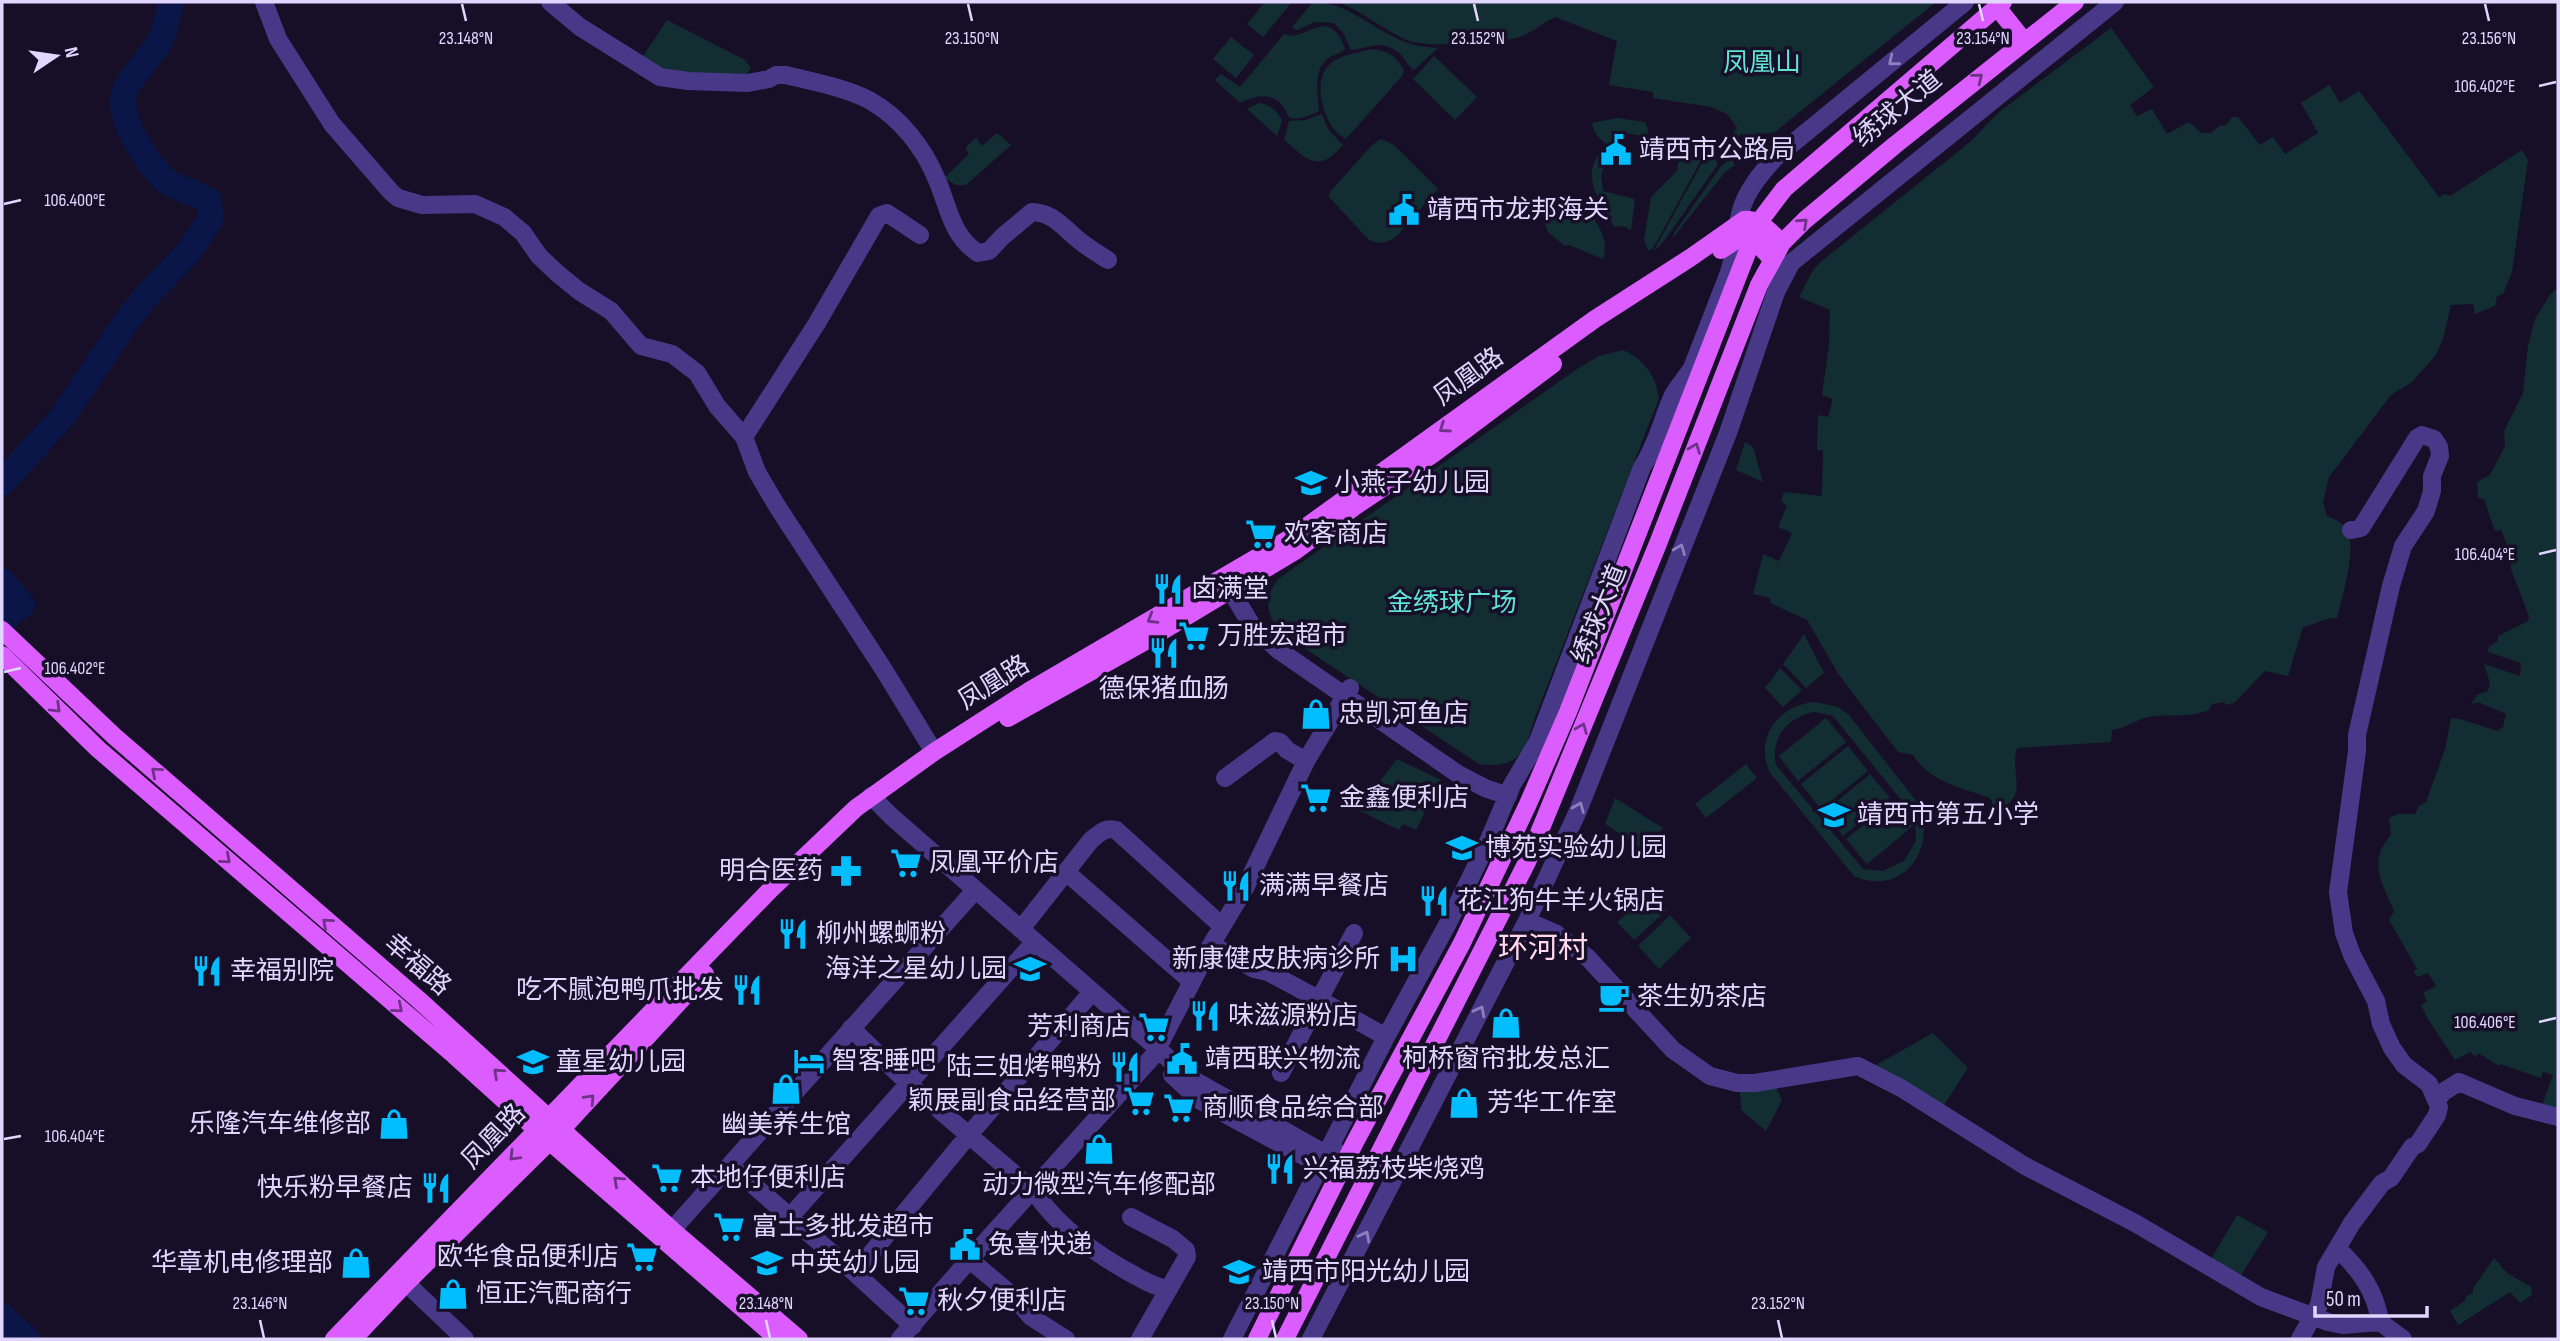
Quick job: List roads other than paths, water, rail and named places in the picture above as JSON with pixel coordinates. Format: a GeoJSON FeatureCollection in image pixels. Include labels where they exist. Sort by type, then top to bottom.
{"type":"FeatureCollection","features":[{"type":"Feature","properties":{"kind":"main road","name":"绣球大道"},"geometry":{"type":"LineString","coordinates":[[1285,1339],[1527,862],[1633,604],[1759,285],[1782,243],[1895,145],[2075,2]]}},
{"type":"Feature","properties":{"kind":"main road","name":"绣球大道"},"geometry":{"type":"LineString","coordinates":[[1256,1339],[1355,1142],[1462,943],[1513,839],[1568,712],[1694,391],[1746,231],[1784,189],[2000,4]]}},
{"type":"Feature","properties":{"kind":"main road"},"geometry":{"type":"LineString","coordinates":[[2000,4],[2024,41]]}},
{"type":"Feature","properties":{"kind":"main road"},"geometry":{"type":"LineString","coordinates":[[1746,231],[1782,243]]}},
{"type":"Feature","properties":{"kind":"main road"},"geometry":{"type":"LineString","coordinates":[[1746,231],[1772,260]]}},
{"type":"Feature","properties":{"kind":"main road","name":"凤凰路"},"geometry":{"type":"LineString","coordinates":[[871,803],[956,747],[1144,642],[1595,319],[1690,258],[1746,231]]}},
{"type":"Feature","properties":{"kind":"main road","name":"凤凰路"},"geometry":{"type":"LineString","coordinates":[[334,1339],[549,1130],[871,803],[934,752],[1041,684],[1230,581]]}},
{"type":"Feature","properties":{"kind":"main road","name":"幸福路"},"geometry":{"type":"LineString","coordinates":[[2,630],[114,736],[419,1000],[549,1130],[778,1339]]}},
{"type":"Feature","properties":{"kind":"main road","name":"幸福路"},"geometry":{"type":"LineString","coordinates":[[4,658],[98,749],[454,1055],[672,1230],[799,1339]]}},
{"type":"Feature","properties":{"kind":"main road","name":"凤凰路"},"geometry":{"type":"LineString","coordinates":[[353,1339],[549,1130]]}},
{"type":"Feature","properties":{"kind":"street"},"geometry":{"type":"LineString","coordinates":[[264,2],[278,39],[332,124],[391,192],[408,202],[422,205],[475,204],[505,217],[523,233],[557,273],[611,311],[641,346],[672,354],[697,373],[718,406],[744,437],[757,472],[777,506],[934,752]]}},
{"type":"Feature","properties":{"kind":"street"},"geometry":{"type":"LineString","coordinates":[[550,2],[580,27],[660,77],[748,83],[786,75],[870,100],[925,151],[954,227],[978,253],[989,251],[1032,212],[1058,219],[1079,240],[1108,260]]}},
{"type":"Feature","properties":{"kind":"street"},"geometry":{"type":"LineString","coordinates":[[1232,1339],[1488,842],[1510,791],[1538,741],[1642,467],[1652,451],[1674,393],[1692,368],[1746,231],[1740,211],[1752,186],[1776,157],[1965,2]]}},
{"type":"Feature","properties":{"kind":"street"},"geometry":{"type":"LineString","coordinates":[[1311,1339],[1527,921],[1578,811],[1728,433],[1776,292],[1791,263],[2115,2]]}},
{"type":"Feature","properties":{"kind":"street"},"geometry":{"type":"LineString","coordinates":[[744,437],[817,323],[879,216],[887,213],[920,235]]}},
{"type":"Feature","properties":{"kind":"street"},"geometry":{"type":"LineString","coordinates":[[2300,1339],[2319,1305],[2326,1267],[2352,1223],[2382,1183],[2388,1181],[2412,1147],[2418,1144],[2437,1115],[2439,1107],[2429,1084],[2398,1058],[2386,1035],[2376,1001],[2352,955],[2344,933],[2338,892],[2357,735],[2367,686],[2403,546],[2426,511],[2432,491],[2432,476],[2440,456],[2434,439],[2421,435],[2417,438],[2361,528],[2351,530]]}},
{"type":"Feature","properties":{"kind":"street"},"geometry":{"type":"LineString","coordinates":[[1230,581],[1251,624],[1277,649],[1461,765],[1510,791]]}},
{"type":"Feature","properties":{"kind":"street"},"geometry":{"type":"LineString","coordinates":[[1633,604],[1664,590]]}},
{"type":"Feature","properties":{"kind":"street"},"geometry":{"type":"LineString","coordinates":[[1159,1055],[1192,982],[1245,888],[1306,761],[1352,695]]}},
{"type":"Feature","properties":{"kind":"street"},"geometry":{"type":"LineString","coordinates":[[914,1336],[1159,1055],[1252,894],[1278,834],[1352,695]]}},
{"type":"Feature","properties":{"kind":"street"},"geometry":{"type":"LineString","coordinates":[[1225,778],[1275,741],[1306,761]]}},
{"type":"Feature","properties":{"kind":"street"},"geometry":{"type":"LineString","coordinates":[[871,803],[883,824],[1087,998],[1183,1074],[1323,1159]]}},
{"type":"Feature","properties":{"kind":"street"},"geometry":{"type":"LineString","coordinates":[[871,803],[1021,929],[1159,1055]]}},
{"type":"Feature","properties":{"kind":"street"},"geometry":{"type":"LineString","coordinates":[[1021,929],[1091,840],[1105,829],[1116,830],[1222,926]]}},
{"type":"Feature","properties":{"kind":"street"},"geometry":{"type":"LineString","coordinates":[[1066,872],[1192,982]]}},
{"type":"Feature","properties":{"kind":"street"},"geometry":{"type":"LineString","coordinates":[[672,1230],[970,896]]}},
{"type":"Feature","properties":{"kind":"street"},"geometry":{"type":"LineString","coordinates":[[1527,921],[1555,933],[1588,958],[1673,1050],[1710,1076],[1737,1083],[1755,1083],[1858,1066],[1901,1088],[2025,1166],[2135,1223],[2261,1297],[2343,1325],[2380,1322]]}},
{"type":"Feature","properties":{"kind":"street"},"geometry":{"type":"LineString","coordinates":[[1280,1073],[1354,933]]}},
{"type":"Feature","properties":{"kind":"street"},"geometry":{"type":"LineString","coordinates":[[1427,962],[1462,943]]}},
{"type":"Feature","properties":{"kind":"street"},"geometry":{"type":"LineString","coordinates":[[789,1218],[1030,947]]}},
{"type":"Feature","properties":{"kind":"street"},"geometry":{"type":"LineString","coordinates":[[1221,950],[1254,969],[1268,972],[1386,1037]]}},
{"type":"Feature","properties":{"kind":"street"},"geometry":{"type":"LineString","coordinates":[[855,1273],[1087,998]]}},
{"type":"Feature","properties":{"kind":"street"},"geometry":{"type":"LineString","coordinates":[[851,1028],[909,1084],[1036,1193],[1069,1231],[1107,1261],[1153,1285],[1169,1289]]}},
{"type":"Feature","properties":{"kind":"street"},"geometry":{"type":"LineString","coordinates":[[1377,1054],[1410,1039]]}},
{"type":"Feature","properties":{"kind":"street"},"geometry":{"type":"LineString","coordinates":[[2437,1100],[2449,1087],[2459,1083],[2515,1106],[2558,1117]]}},
{"type":"Feature","properties":{"kind":"street"},"geometry":{"type":"LineString","coordinates":[[1409,1097],[1439,1090]]}},
{"type":"Feature","properties":{"kind":"street"},"geometry":{"type":"LineString","coordinates":[[1323,1159],[1355,1142]]}},
{"type":"Feature","properties":{"kind":"street"},"geometry":{"type":"LineString","coordinates":[[731,1166],[855,1273],[914,1336]]}},
{"type":"Feature","properties":{"kind":"street"},"geometry":{"type":"LineString","coordinates":[[914,1336],[970,1259],[1036,1193]]}},
{"type":"Feature","properties":{"kind":"street"},"geometry":{"type":"LineString","coordinates":[[1131,1217],[1173,1239],[1186,1250],[1185,1261],[1140,1339]]}},
{"type":"Feature","properties":{"kind":"street"},"geometry":{"type":"LineString","coordinates":[[2338,1249],[2363,1276],[2371,1290],[2380,1322],[2403,1339]]}},
{"type":"Feature","properties":{"kind":"street"},"geometry":{"type":"LineString","coordinates":[[976,1265],[1013,1296],[1031,1317],[1066,1339]]}},
{"type":"Feature","properties":{"kind":"street"},"geometry":{"type":"LineString","coordinates":[[406,1283],[465,1339]]}},
{"type":"Feature","properties":{"kind":"street"},"geometry":{"type":"LineString","coordinates":[[1257,1292],[1285,1284]]}},
{"type":"Feature","properties":{"kind":"street"},"geometry":{"type":"LineString","coordinates":[[1304,1301],[1331,1298]]}},
{"type":"Feature","properties":{"kind":"waterway"},"geometry":{"type":"LineString","coordinates":[[2,483],[63,416],[129,318],[147,295],[188,253],[211,219],[209,201],[169,183],[153,167],[125,116],[124,93],[161,39],[171,2]]}},
{"type":"Feature","properties":{"kind":"waterway"},"geometry":{"type":"LineString","coordinates":[[2,581],[22,605],[7,616],[2,624]]}},
{"type":"Feature","properties":{"kind":"waterway"},"geometry":{"type":"LineString","coordinates":[[2,1317],[27,1339]]}},
{"type":"Feature","properties":{"kind":"place","name":"靖西市公路局"},"geometry":{"type":"Point","coordinates":[1616,150]}},
{"type":"Feature","properties":{"kind":"place","name":"靖西市龙邦海关"},"geometry":{"type":"Point","coordinates":[1404,210]}},
{"type":"Feature","properties":{"kind":"place","name":"小燕子幼儿园"},"geometry":{"type":"Point","coordinates":[1311,483]}},
{"type":"Feature","properties":{"kind":"place","name":"欢客商店"},"geometry":{"type":"Point","coordinates":[1261,534]}},
{"type":"Feature","properties":{"kind":"place","name":"卤满堂"},"geometry":{"type":"Point","coordinates":[1168,589]}},
{"type":"Feature","properties":{"kind":"place","name":"万胜宏超市"},"geometry":{"type":"Point","coordinates":[1194,636]}},
{"type":"Feature","properties":{"kind":"place","name":"德保猪血肠"},"geometry":{"type":"Point","coordinates":[1164,653]}},
{"type":"Feature","properties":{"kind":"place","name":"忠凯河鱼店"},"geometry":{"type":"Point","coordinates":[1316,714]}},
{"type":"Feature","properties":{"kind":"place","name":"金鑫便利店"},"geometry":{"type":"Point","coordinates":[1316,798]}},
{"type":"Feature","properties":{"kind":"place","name":"靖西市第五小学"},"geometry":{"type":"Point","coordinates":[1834,815]}},
{"type":"Feature","properties":{"kind":"place","name":"博苑实验幼儿园"},"geometry":{"type":"Point","coordinates":[1462,848]}},
{"type":"Feature","properties":{"kind":"place","name":"凤凰平价店"},"geometry":{"type":"Point","coordinates":[906,863]}},
{"type":"Feature","properties":{"kind":"place","name":"明合医药"},"geometry":{"type":"Point","coordinates":[846,871]}},
{"type":"Feature","properties":{"kind":"place","name":"满满早餐店"},"geometry":{"type":"Point","coordinates":[1236,886]}},
{"type":"Feature","properties":{"kind":"place","name":"花江狗牛羊火锅店"},"geometry":{"type":"Point","coordinates":[1434,901]}},
{"type":"Feature","properties":{"kind":"place","name":"柳州螺蛳粉"},"geometry":{"type":"Point","coordinates":[793,934]}},
{"type":"Feature","properties":{"kind":"place","name":"新康健皮肤病诊所"},"geometry":{"type":"Point","coordinates":[1403,959]}},
{"type":"Feature","properties":{"kind":"place","name":"海洋之星幼儿园"},"geometry":{"type":"Point","coordinates":[1030,969]}},
{"type":"Feature","properties":{"kind":"place","name":"幸福别院"},"geometry":{"type":"Point","coordinates":[207,971]}},
{"type":"Feature","properties":{"kind":"place","name":"吃不腻泡鸭爪批发"},"geometry":{"type":"Point","coordinates":[747,990]}},
{"type":"Feature","properties":{"kind":"place","name":"茶生奶茶店"},"geometry":{"type":"Point","coordinates":[1614,997]}},
{"type":"Feature","properties":{"kind":"place","name":"味滋源粉店"},"geometry":{"type":"Point","coordinates":[1205,1016]}},
{"type":"Feature","properties":{"kind":"place","name":"柯桥窗帘批发总汇"},"geometry":{"type":"Point","coordinates":[1506,1023]}},
{"type":"Feature","properties":{"kind":"place","name":"芳利商店"},"geometry":{"type":"Point","coordinates":[1154,1027]}},
{"type":"Feature","properties":{"kind":"place","name":"靖西联兴物流"},"geometry":{"type":"Point","coordinates":[1182,1059]}},
{"type":"Feature","properties":{"kind":"place","name":"智客睡吧"},"geometry":{"type":"Point","coordinates":[809,1061]}},
{"type":"Feature","properties":{"kind":"place","name":"童星幼儿园"},"geometry":{"type":"Point","coordinates":[533,1062]}},
{"type":"Feature","properties":{"kind":"place","name":"陆三姐烤鸭粉"},"geometry":{"type":"Point","coordinates":[1125,1067]}},
{"type":"Feature","properties":{"kind":"place","name":"幽美养生馆"},"geometry":{"type":"Point","coordinates":[786,1089]}},
{"type":"Feature","properties":{"kind":"place","name":"颖展副食品经营部"},"geometry":{"type":"Point","coordinates":[1139,1101]}},
{"type":"Feature","properties":{"kind":"place","name":"芳华工作室"},"geometry":{"type":"Point","coordinates":[1464,1103]}},
{"type":"Feature","properties":{"kind":"place","name":"商顺食品综合部"},"geometry":{"type":"Point","coordinates":[1179,1108]}},
{"type":"Feature","properties":{"kind":"place","name":"乐隆汽车维修部"},"geometry":{"type":"Point","coordinates":[394,1124]}},
{"type":"Feature","properties":{"kind":"place","name":"动力微型汽车修配部"},"geometry":{"type":"Point","coordinates":[1099,1149]}},
{"type":"Feature","properties":{"kind":"place","name":"兴福荔枝柴烧鸡"},"geometry":{"type":"Point","coordinates":[1280,1169]}},
{"type":"Feature","properties":{"kind":"place","name":"本地仔便利店"},"geometry":{"type":"Point","coordinates":[667,1178]}},
{"type":"Feature","properties":{"kind":"place","name":"快乐粉早餐店"},"geometry":{"type":"Point","coordinates":[436,1188]}},
{"type":"Feature","properties":{"kind":"place","name":"富士多批发超市"},"geometry":{"type":"Point","coordinates":[729,1227]}},
{"type":"Feature","properties":{"kind":"place","name":"兔喜快递"},"geometry":{"type":"Point","coordinates":[965,1245]}},
{"type":"Feature","properties":{"kind":"place","name":"欧华食品便利店"},"geometry":{"type":"Point","coordinates":[642,1257]}},
{"type":"Feature","properties":{"kind":"place","name":"华章机电修理部"},"geometry":{"type":"Point","coordinates":[356,1263]}},
{"type":"Feature","properties":{"kind":"place","name":"中英幼儿园"},"geometry":{"type":"Point","coordinates":[767,1263]}},
{"type":"Feature","properties":{"kind":"place","name":"靖西市阳光幼儿园"},"geometry":{"type":"Point","coordinates":[1239,1272]}},
{"type":"Feature","properties":{"kind":"place","name":"恒正汽配商行"},"geometry":{"type":"Point","coordinates":[453,1294]}},
{"type":"Feature","properties":{"kind":"place","name":"秋夕便利店"},"geometry":{"type":"Point","coordinates":[914,1301]}},
{"type":"Feature","properties":{"kind":"district","name":"环河村"},"geometry":{"type":"Point","coordinates":[1543,949]}},
{"type":"Feature","properties":{"kind":"park label","name":"凤凰山"},"geometry":{"type":"Point","coordinates":[1762,63]}},
{"type":"Feature","properties":{"kind":"park label","name":"金绣球广场"},"geometry":{"type":"Point","coordinates":[1452,603]}}]}
